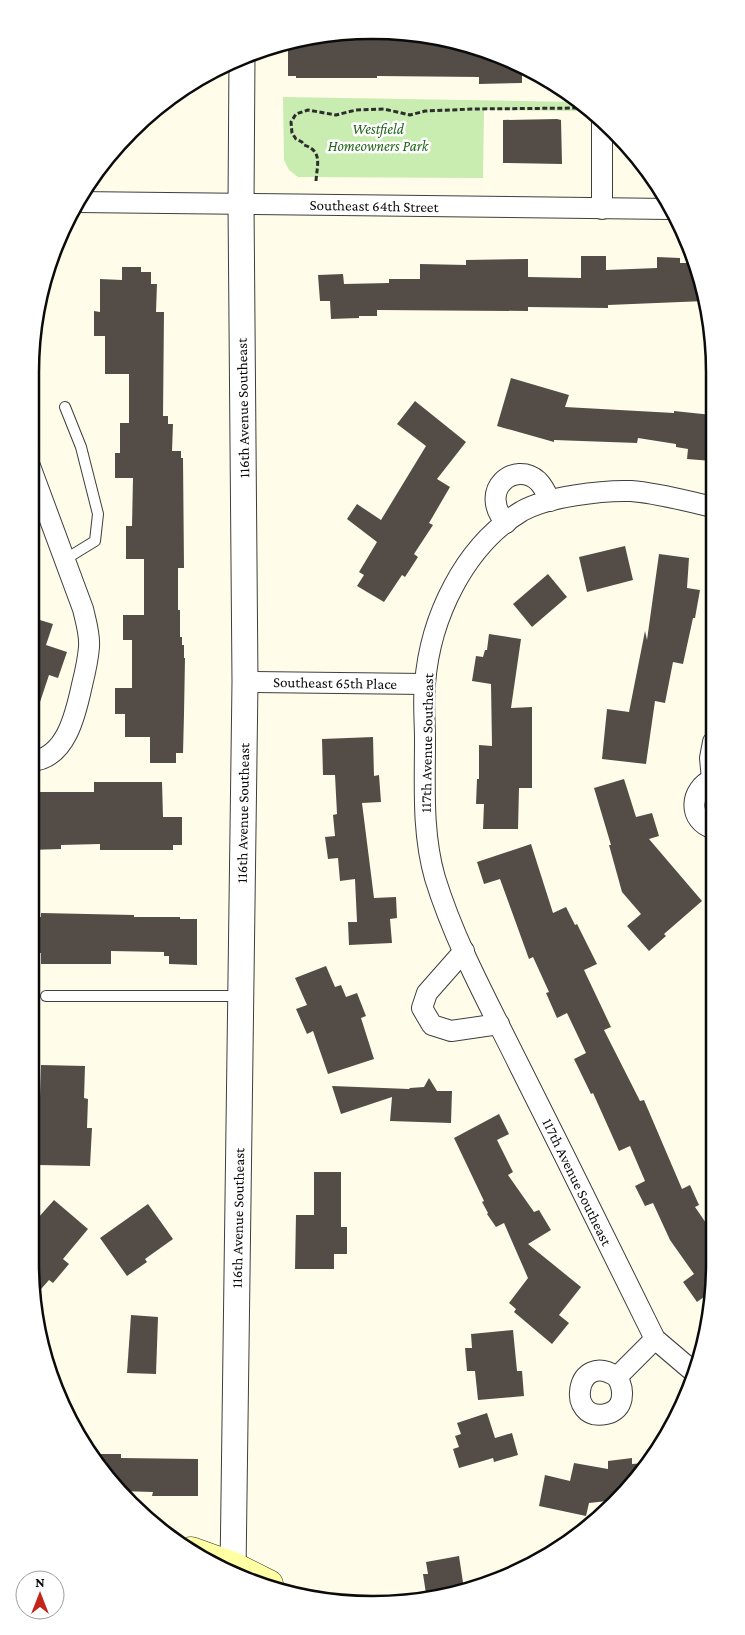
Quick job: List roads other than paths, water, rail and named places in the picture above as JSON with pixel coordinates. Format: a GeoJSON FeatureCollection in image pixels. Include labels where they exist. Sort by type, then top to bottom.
{"type":"FeatureCollection","features":[{"type":"Feature","properties":{"kind":"street","name":"116th Avenue Southeast"},"geometry":{"type":"LineString","coordinates":[[233,1566],[245,682],[241,204],[242,65]]}},
{"type":"Feature","properties":{"kind":"street"},"geometry":{"type":"LineString","coordinates":[[602,131],[602,209]]}},
{"type":"Feature","properties":{"kind":"street","name":"Southeast 64th Street"},"geometry":{"type":"LineString","coordinates":[[89,197],[241,204],[664,209]]}},
{"type":"Feature","properties":{"kind":"street"},"geometry":{"type":"LineString","coordinates":[[506,523],[499,515],[494,498],[502,482],[510,477],[517,474],[532,477],[544,488],[550,501]]}},
{"type":"Feature","properties":{"kind":"street"},"geometry":{"type":"LineString","coordinates":[[39,491],[82,610],[88,630],[89,646],[74,720],[60,744],[50,755],[39,758]]}},
{"type":"Feature","properties":{"kind":"street","name":"117th Avenue Southeast"},"geometry":{"type":"LineString","coordinates":[[655,1339],[464,951],[434,876],[428,848],[425,812],[425,684],[431,650],[442,610],[459,576],[482,546],[506,523],[525,510],[559,498],[599,492],[630,491],[706,505]]}},
{"type":"Feature","properties":{"kind":"street","name":"Southeast 65th Place"},"geometry":{"type":"LineString","coordinates":[[245,682],[425,684]]}},
{"type":"Feature","properties":{"kind":"street"},"geometry":{"type":"LineString","coordinates":[[706,783],[698,791],[694,799],[697,817],[706,825]]}},
{"type":"Feature","properties":{"kind":"street"},"geometry":{"type":"LineString","coordinates":[[464,951],[427,993],[422,1008],[432,1025],[451,1031],[499,1024]]}},
{"type":"Feature","properties":{"kind":"street"},"geometry":{"type":"LineString","coordinates":[[617,1377],[655,1339],[689,1368]]}},
{"type":"Feature","properties":{"kind":"lane"},"geometry":{"type":"LineString","coordinates":[[64,560],[95,541],[98,514],[81,447],[65,407]]}},
{"type":"Feature","properties":{"kind":"lane"},"geometry":{"type":"LineString","coordinates":[[46,996],[241,996]]}},
{"type":"Feature","properties":{"kind":"park label","name":"Westfield Homeowners Park"},"geometry":{"type":"Point","coordinates":[378,138]}}]}
